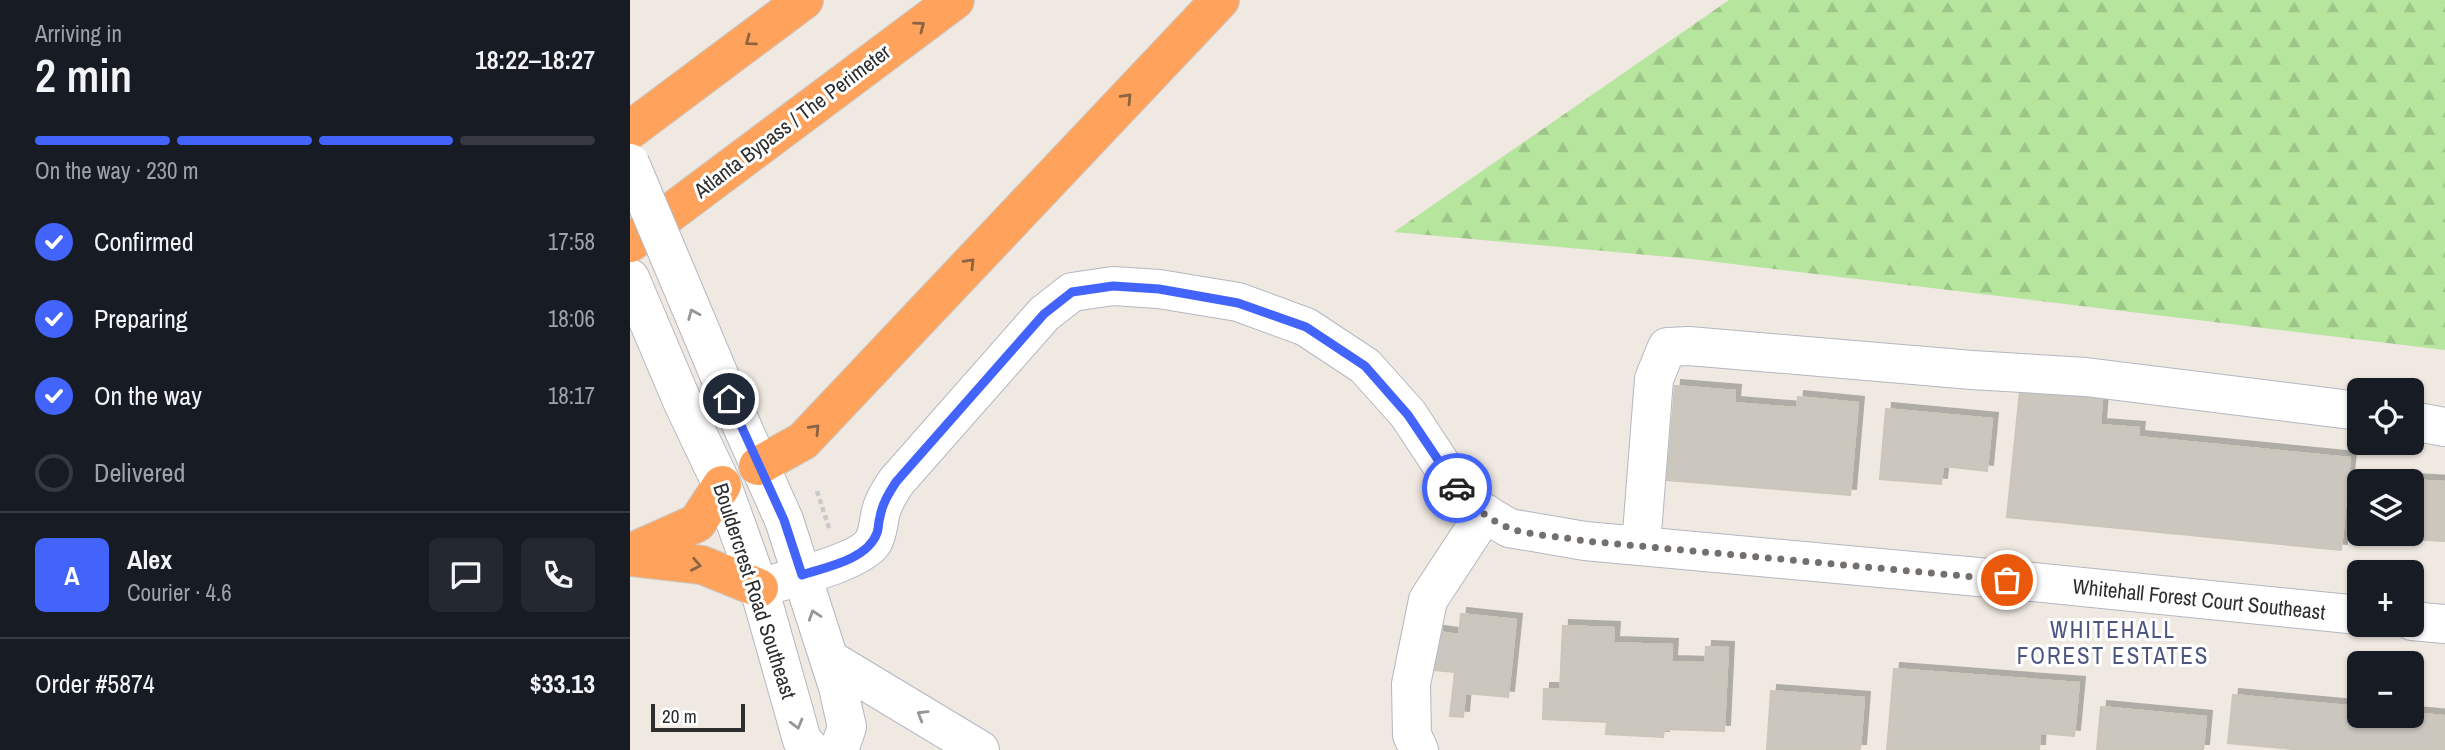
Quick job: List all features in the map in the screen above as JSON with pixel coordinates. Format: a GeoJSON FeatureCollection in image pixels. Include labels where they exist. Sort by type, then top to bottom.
{"type":"FeatureCollection","features":[{"type":"Feature","properties":{"kind":"highway"},"geometry":{"type":"LineString","coordinates":[[630,130],[804,0]]}},
{"type":"Feature","properties":{"kind":"highway","name":"Atlanta Bypass / The Perimeter"},"geometry":{"type":"LineString","coordinates":[[630,243],[955,0]]}},
{"type":"Feature","properties":{"kind":"highway"},"geometry":{"type":"LineString","coordinates":[[758,466],[803,441],[1220,0]]}},
{"type":"Feature","properties":{"kind":"highway"},"geometry":{"type":"LineString","coordinates":[[630,555],[696,523],[722,485]]}},
{"type":"Feature","properties":{"kind":"highway"},"geometry":{"type":"LineString","coordinates":[[630,555],[702,565],[759,588]]}},
{"type":"Feature","properties":{"kind":"street","name":"Bouldercrest Road Southeast"},"geometry":{"type":"LineString","coordinates":[[630,163],[758,466],[784,520],[838,687],[847,727],[839,750]]}},
{"type":"Feature","properties":{"kind":"street","name":"Bouldercrest Road Southeast"},"geometry":{"type":"LineString","coordinates":[[630,278],[682,403],[722,485],[759,588],[802,740],[811,750]]}},
{"type":"Feature","properties":{"kind":"street","name":"Whitehall Forest Court Southeast"},"geometry":{"type":"LineString","coordinates":[[759,588],[852,558],[872,544],[886,497],[896,482],[1044,314],[1072,292],[1113,286],[1159,289],[1238,303],[1306,327],[1365,366],[1408,415],[1466,502],[1510,528],[1585,541],[2347,614]]}},
{"type":"Feature","properties":{"kind":"street"},"geometry":{"type":"LineString","coordinates":[[1641,546],[1654,379],[1667,347],[1689,346],[2086,377],[2347,410]]}},
{"type":"Feature","properties":{"kind":"street"},"geometry":{"type":"LineString","coordinates":[[2424,423],[2445,427]]}},
{"type":"Feature","properties":{"kind":"street"},"geometry":{"type":"LineString","coordinates":[[722,485],[758,466]]}},
{"type":"Feature","properties":{"kind":"street"},"geometry":{"type":"LineString","coordinates":[[1419,750],[1412,735],[1411,684],[1428,600],[1485,513]]}},
{"type":"Feature","properties":{"kind":"street"},"geometry":{"type":"LineString","coordinates":[[2424,622],[2445,624]]}},
{"type":"Feature","properties":{"kind":"street"},"geometry":{"type":"LineString","coordinates":[[829,659],[980,750]]}},
{"type":"Feature","properties":{"kind":"path"},"geometry":{"type":"LineString","coordinates":[[817,491],[829,528]]}},
{"type":"Feature","properties":{"kind":"green space"},"geometry":{"type":"Polygon","coordinates":[[[1729,0],[2445,0],[2445,350],[1692,259],[1394,232],[1729,0]]]}},
{"type":"Feature","properties":{"kind":"building"},"geometry":{"type":"Polygon","coordinates":[[[2021,381],[2103,389],[2100,425],[2139,428],[2138,437],[2350,458],[2341,550],[2007,517],[2021,381]]]}},
{"type":"Feature","properties":{"kind":"building"},"geometry":{"type":"Polygon","coordinates":[[[1675,386],[1735,391],[1734,403],[1797,408],[1798,397],[1858,403],[1850,495],[1667,480],[1675,386]]]}},
{"type":"Feature","properties":{"kind":"building"},"geometry":{"type":"Polygon","coordinates":[[[1886,409],[1992,419],[1987,471],[1943,466],[1941,484],[1880,479],[1886,409]]]}},
{"type":"Feature","properties":{"kind":"building"},"geometry":{"type":"Polygon","coordinates":[[[2424,481],[2445,482],[2445,541],[2424,540],[2424,481]]]}},
{"type":"Feature","properties":{"kind":"building"},"geometry":{"type":"Polygon","coordinates":[[[1461,614],[1516,620],[1508,697],[1465,693],[1463,717],[1450,716],[1455,672],[1434,670],[1438,632],[1459,635],[1461,614]]]}},
{"type":"Feature","properties":{"kind":"building"},"geometry":{"type":"Polygon","coordinates":[[[1563,626],[1614,628],[1613,643],[1672,645],[1671,662],[1705,663],[1706,647],[1728,648],[1724,731],[1664,729],[1663,737],[1606,734],[1607,722],[1543,719],[1544,689],[1560,689],[1563,626]]]}},
{"type":"Feature","properties":{"kind":"building"},"geometry":{"type":"Polygon","coordinates":[[[1894,669],[2079,683],[2074,736],[2040,733],[2039,750],[1887,750],[1894,669]]]}},
{"type":"Feature","properties":{"kind":"building"},"geometry":{"type":"Polygon","coordinates":[[[1771,691],[1864,698],[1860,750],[1767,750],[1771,691]]]}},
{"type":"Feature","properties":{"kind":"building"},"geometry":{"type":"Polygon","coordinates":[[[2233,695],[2347,706],[2347,728],[2424,728],[2424,714],[2445,716],[2445,750],[2304,750],[2228,743],[2233,695]]]}},
{"type":"Feature","properties":{"kind":"building"},"geometry":{"type":"Polygon","coordinates":[[[2101,707],[2206,717],[2203,750],[2097,750],[2101,707]]]}},
{"type":"Feature","properties":{"kind":"way so far"},"geometry":{"type":"LineString","coordinates":[[1457,488],[1466,502],[1510,528],[1535,533],[1585,541],[2007,580]]}},
{"type":"Feature","properties":{"kind":"district","name":"WHITEHALL FOREST ESTATES"},"geometry":{"type":"Point","coordinates":[2113,642]}},
{"type":"Feature","properties":{"kind":"route"},"geometry":{"type":"LineString","coordinates":[[729,399],[784,520],[802,575],[852,558],[872,544],[886,497],[896,482],[1044,314],[1072,292],[1113,286],[1159,289],[1238,303],[1306,327],[1365,366],[1408,415],[1457,488]]}}]}
